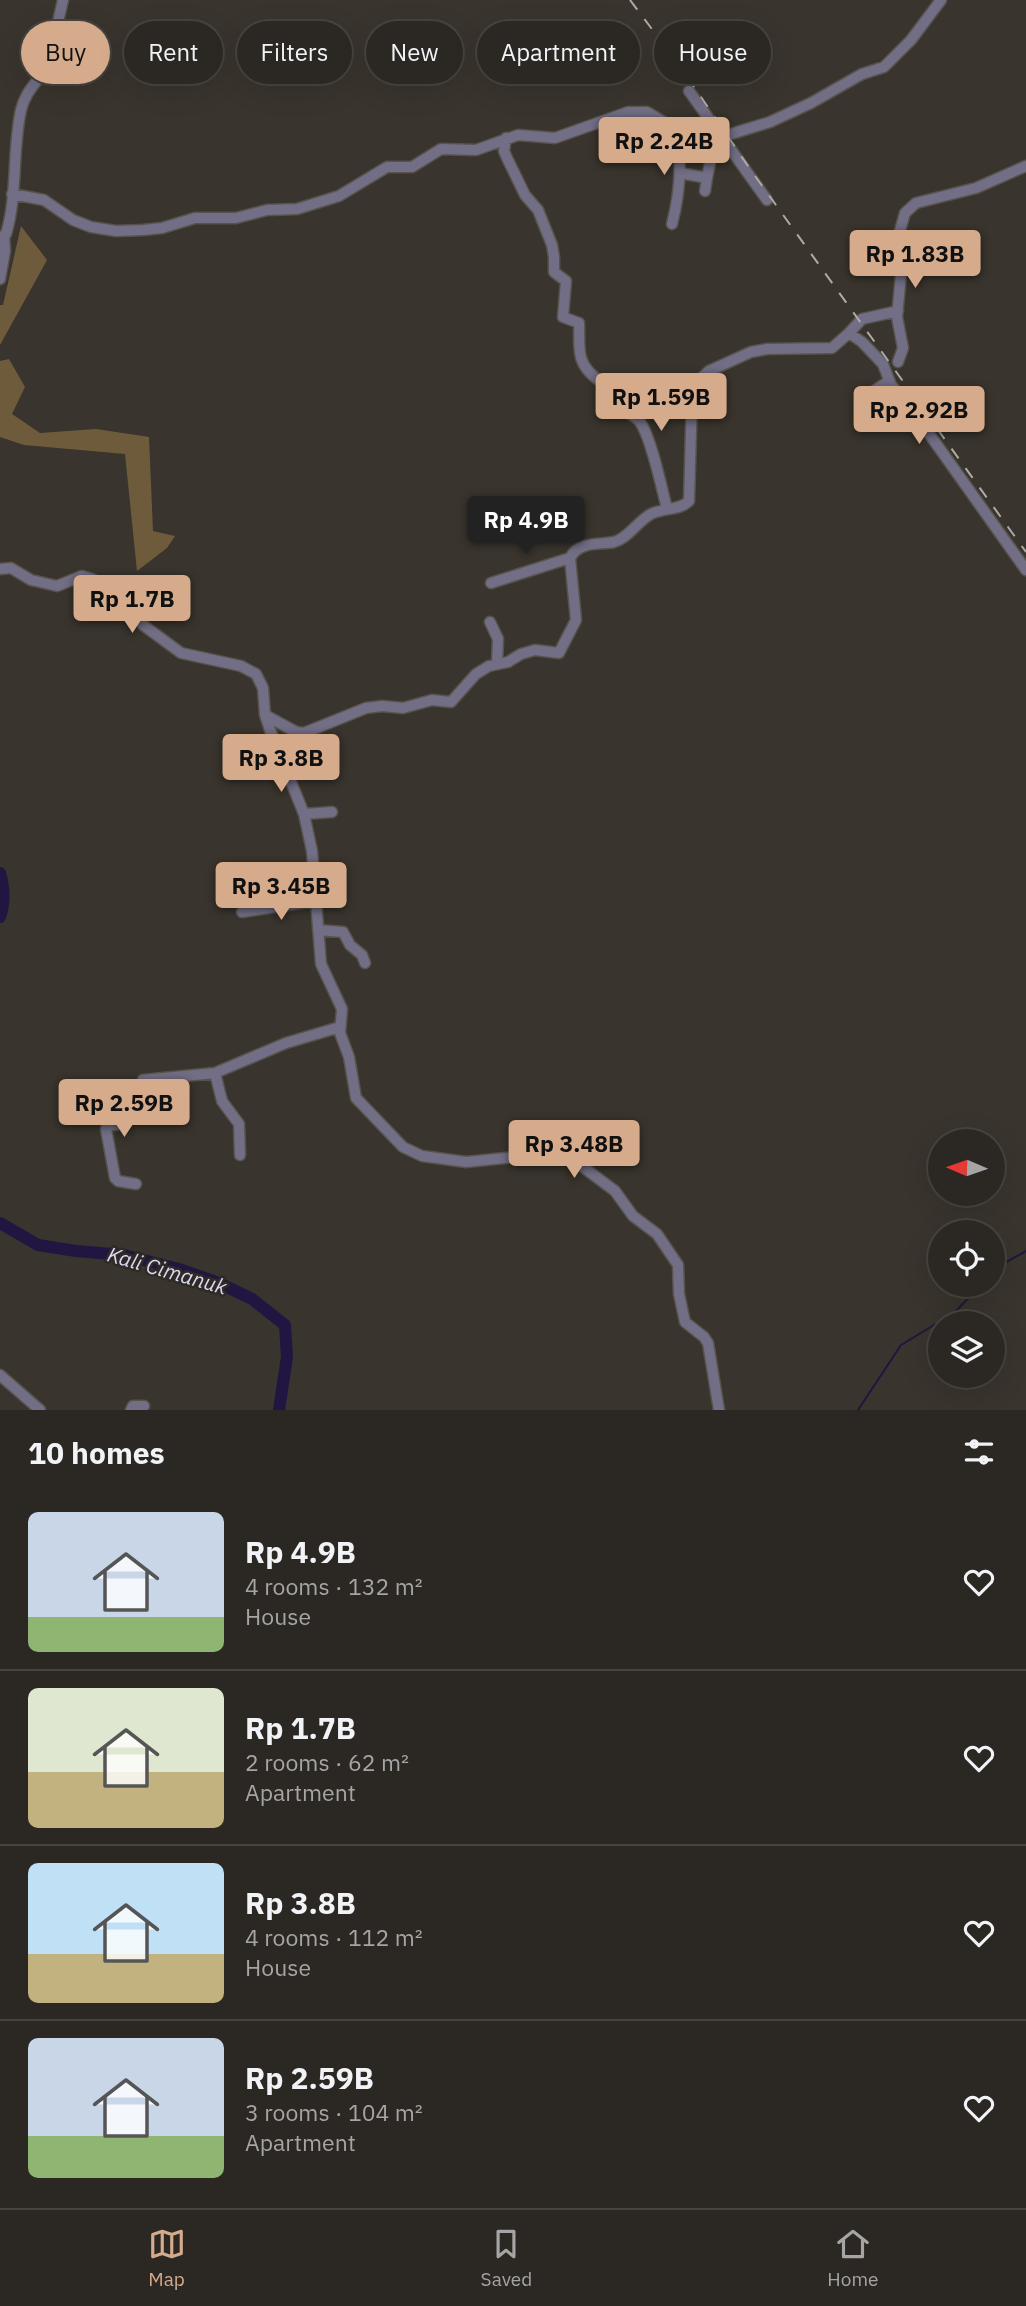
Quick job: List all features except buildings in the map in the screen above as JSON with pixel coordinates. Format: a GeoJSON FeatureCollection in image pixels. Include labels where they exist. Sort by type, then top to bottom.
{"type":"FeatureCollection","features":[{"type":"Feature","properties":{"kind":"street"},"geometry":{"type":"LineString","coordinates":[[0,279],[21,108],[25,96],[47,62],[63,0]]}},
{"type":"Feature","properties":{"kind":"street"},"geometry":{"type":"LineString","coordinates":[[12,194],[44,200],[73,220],[91,227],[116,231],[162,228],[195,218],[236,218],[264,210],[297,209],[340,196],[387,167],[412,167],[441,149],[476,150],[506,138],[527,135],[555,138],[628,112],[638,111],[656,116],[675,129],[718,137],[777,119],[862,74],[884,67],[911,40],[941,0]]}},
{"type":"Feature","properties":{"kind":"street"},"geometry":{"type":"LineString","coordinates":[[689,91],[718,137],[767,200]]}},
{"type":"Feature","properties":{"kind":"street"},"geometry":{"type":"LineString","coordinates":[[672,225],[680,173],[675,129]]}},
{"type":"Feature","properties":{"kind":"street"},"geometry":{"type":"LineString","coordinates":[[705,191],[718,137]]}},
{"type":"Feature","properties":{"kind":"street"},"geometry":{"type":"LineString","coordinates":[[506,138],[505,154],[525,195],[538,210],[552,245],[554,272],[566,281],[563,317],[579,323],[580,361],[586,371],[597,379]]}},
{"type":"Feature","properties":{"kind":"street"},"geometry":{"type":"LineString","coordinates":[[898,362],[903,348],[897,329],[901,274],[899,234],[905,213],[916,203],[976,188],[1026,166]]}},
{"type":"Feature","properties":{"kind":"street"},"geometry":{"type":"LineString","coordinates":[[680,173],[707,178]]}},
{"type":"Feature","properties":{"kind":"street"},"geometry":{"type":"LineString","coordinates":[[265,715],[296,732],[304,733],[366,708],[404,708],[432,700],[451,702],[476,674],[489,666],[508,662],[535,650],[556,654],[561,652],[576,621],[570,558],[573,552],[583,546],[618,540],[648,516],[687,504],[690,498],[692,396],[699,379],[709,371],[751,352],[767,349],[832,348],[862,319],[898,311]]}},
{"type":"Feature","properties":{"kind":"street"},"geometry":{"type":"LineString","coordinates":[[849,333],[862,342],[883,364],[889,381],[1026,570]]}},
{"type":"Feature","properties":{"kind":"street"},"geometry":{"type":"LineString","coordinates":[[868,395],[889,381]]}},
{"type":"Feature","properties":{"kind":"street"},"geometry":{"type":"LineString","coordinates":[[604,407],[619,410],[638,420],[646,436],[667,509]]}},
{"type":"Feature","properties":{"kind":"street"},"geometry":{"type":"LineString","coordinates":[[491,583],[570,558]]}},
{"type":"Feature","properties":{"kind":"street"},"geometry":{"type":"LineString","coordinates":[[0,569],[14,570],[40,584],[60,586],[82,576],[110,587],[143,625],[181,653],[241,666],[256,674],[264,688],[265,715],[304,814],[312,851],[318,930],[325,975],[337,994],[342,1009],[340,1033],[349,1058],[356,1098],[406,1149],[430,1158],[466,1162],[563,1153],[615,1191],[633,1216],[657,1234],[678,1265],[679,1294],[685,1322],[708,1343],[719,1410]]}},
{"type":"Feature","properties":{"kind":"street"},"geometry":{"type":"LineString","coordinates":[[490,621],[498,639],[497,664]]}},
{"type":"Feature","properties":{"kind":"street"},"geometry":{"type":"LineString","coordinates":[[304,814],[332,812]]}},
{"type":"Feature","properties":{"kind":"street"},"geometry":{"type":"LineString","coordinates":[[242,912],[315,901]]}},
{"type":"Feature","properties":{"kind":"street"},"geometry":{"type":"LineString","coordinates":[[318,930],[343,932],[350,945],[362,955],[365,963]]}},
{"type":"Feature","properties":{"kind":"street"},"geometry":{"type":"LineString","coordinates":[[136,1184],[115,1178],[106,1127],[127,1123],[128,1104],[139,1101],[143,1080],[215,1073],[286,1043],[340,1027]]}},
{"type":"Feature","properties":{"kind":"street"},"geometry":{"type":"LineString","coordinates":[[215,1073],[222,1101],[239,1124],[240,1156]]}},
{"type":"Feature","properties":{"kind":"street"},"geometry":{"type":"LineString","coordinates":[[0,1375],[40,1410]]}},
{"type":"Feature","properties":{"kind":"street"},"geometry":{"type":"LineString","coordinates":[[131,1410],[133,1406],[144,1406]]}},
{"type":"Feature","properties":{"kind":"shaded area"},"geometry":{"type":"Polygon","coordinates":[[[21,226],[47,260],[0,345],[0,305],[3,305],[21,226]]]}},
{"type":"Feature","properties":{"kind":"shaded area"},"geometry":{"type":"Polygon","coordinates":[[[9,359],[25,387],[12,414],[40,433],[96,429],[149,437],[153,531],[175,536],[167,548],[137,571],[125,454],[24,445],[0,437],[0,361],[9,359]]]}},
{"type":"Feature","properties":{"kind":"waterway","name":"Kali Cimanuk"},"geometry":{"type":"LineString","coordinates":[[0,873],[3,895],[0,917]]}},
{"type":"Feature","properties":{"kind":"waterway","name":"Kali Cimanuk"},"geometry":{"type":"LineString","coordinates":[[0,1223],[38,1245],[124,1255],[179,1269],[219,1283],[252,1299],[285,1325],[287,1357],[279,1410]]}},
{"type":"Feature","properties":{"kind":"waterway"},"geometry":{"type":"LineString","coordinates":[[1005,1263],[1026,1251]]}},
{"type":"Feature","properties":{"kind":"waterway"},"geometry":{"type":"LineString","coordinates":[[858,1410],[901,1345],[954,1313],[969,1297]]}},
{"type":"Feature","properties":{"kind":"railway"},"geometry":{"type":"LineString","coordinates":[[630,0],[1026,552]]}}]}
